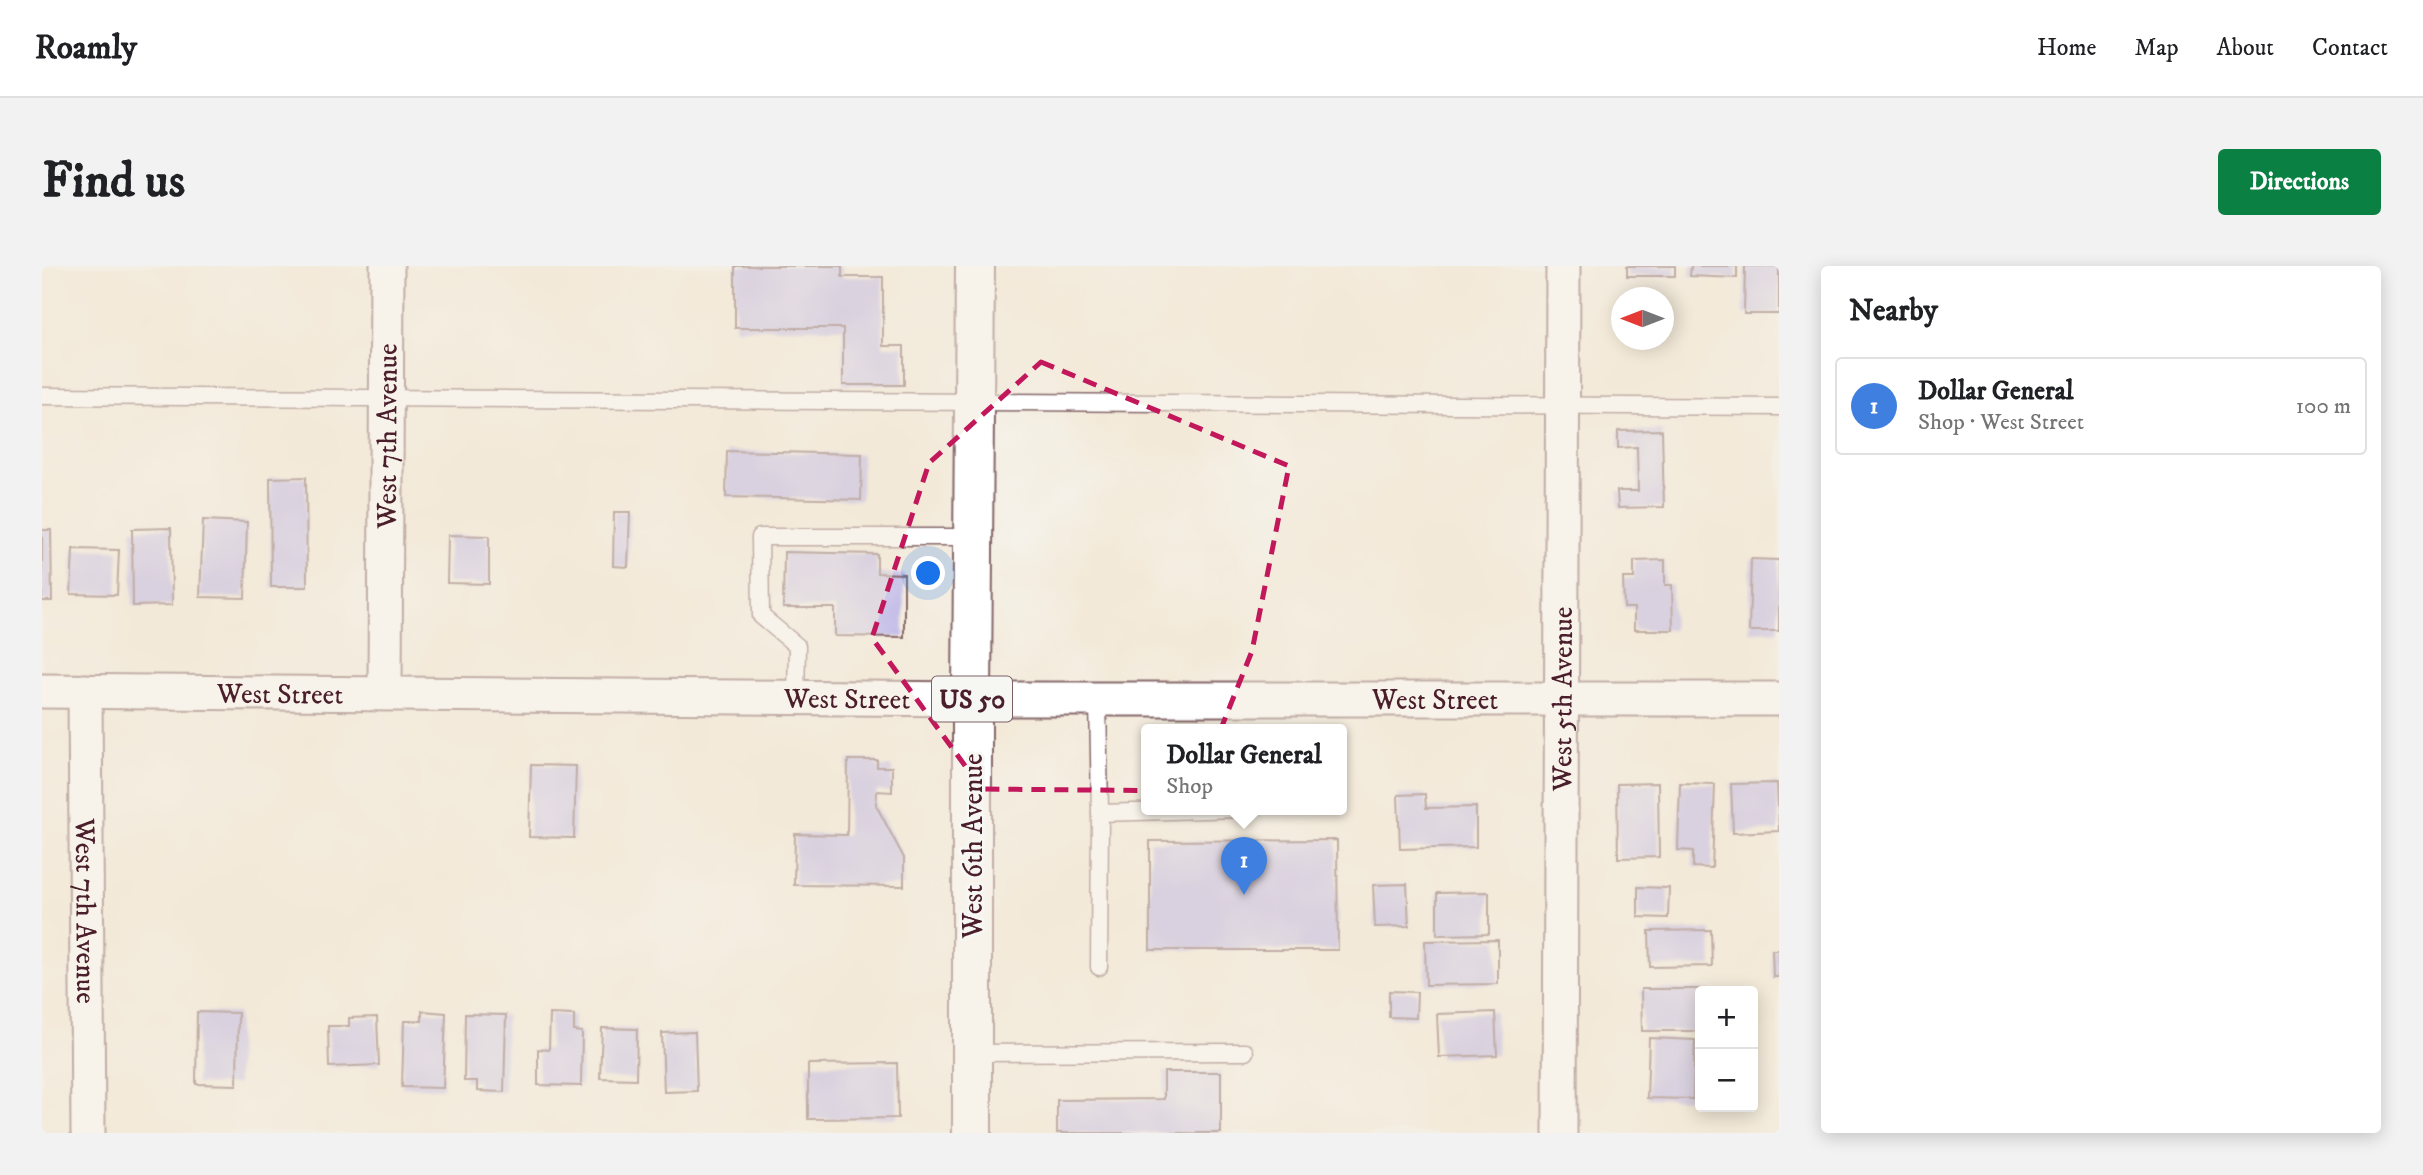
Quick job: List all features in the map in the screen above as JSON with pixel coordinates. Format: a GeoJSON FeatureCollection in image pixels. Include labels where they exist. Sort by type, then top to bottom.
{"type":"FeatureCollection","features":[{"type":"Feature","properties":{"kind":"main road","name":"West 6th Avenue"},"geometry":{"type":"LineString","coordinates":[[972,1133],[975,266]]}},
{"type":"Feature","properties":{"kind":"street","name":"West 7th Avenue"},"geometry":{"type":"LineString","coordinates":[[385,692],[387,266]]}},
{"type":"Feature","properties":{"kind":"street","name":"West 5th Avenue"},"geometry":{"type":"LineString","coordinates":[[1560,1133],[1563,266]]}},
{"type":"Feature","properties":{"kind":"street","name":"West Street"},"geometry":{"type":"LineString","coordinates":[[42,691],[972,699],[1779,699]]}},
{"type":"Feature","properties":{"kind":"street","name":"West 7th Avenue"},"geometry":{"type":"LineString","coordinates":[[85,691],[88,1133]]}},
{"type":"Feature","properties":{"kind":"lane"},"geometry":{"type":"LineString","coordinates":[[42,396],[1779,407]]}},
{"type":"Feature","properties":{"kind":"lane"},"geometry":{"type":"LineString","coordinates":[[796,697],[797,646],[761,616],[760,537],[972,537]]}},
{"type":"Feature","properties":{"kind":"lane"},"geometry":{"type":"LineString","coordinates":[[1098,699],[1099,967]]}},
{"type":"Feature","properties":{"kind":"lane"},"geometry":{"type":"LineString","coordinates":[[1100,813],[1141,812]]}},
{"type":"Feature","properties":{"kind":"lane"},"geometry":{"type":"LineString","coordinates":[[972,1053],[1245,1052]]}},
{"type":"Feature","properties":{"kind":"highlighted area"},"geometry":{"type":"Polygon","coordinates":[[[1041,362],[1289,466],[1252,651],[1196,791],[982,789],[872,638],[929,463],[1041,362]]]}},
{"type":"Feature","properties":{"kind":"building"},"geometry":{"type":"Polygon","coordinates":[[[735,266],[842,266],[842,277],[883,277],[883,346],[904,346],[904,385],[843,385],[843,328],[735,328],[735,266]]]}},
{"type":"Feature","properties":{"kind":"building"},"geometry":{"type":"Polygon","coordinates":[[[1627,266],[1675,266],[1675,276],[1627,276],[1627,266]]]}},
{"type":"Feature","properties":{"kind":"building"},"geometry":{"type":"Polygon","coordinates":[[[1691,266],[1737,266],[1737,278],[1690,276],[1691,266]]]}},
{"type":"Feature","properties":{"kind":"building"},"geometry":{"type":"Polygon","coordinates":[[[1745,266],[1779,266],[1779,314],[1744,314],[1745,266]]]}},
{"type":"Feature","properties":{"kind":"building"},"geometry":{"type":"Polygon","coordinates":[[[1662,430],[1664,507],[1618,508],[1617,491],[1638,491],[1637,447],[1618,448],[1618,431],[1662,430]]]}},
{"type":"Feature","properties":{"kind":"building"},"geometry":{"type":"Polygon","coordinates":[[[727,451],[862,454],[861,500],[726,497],[727,451]]]}},
{"type":"Feature","properties":{"kind":"building"},"geometry":{"type":"Polygon","coordinates":[[[306,477],[307,587],[271,587],[270,478],[306,477]]]}},
{"type":"Feature","properties":{"kind":"building"},"geometry":{"type":"Polygon","coordinates":[[[614,512],[630,512],[628,567],[613,566],[614,512]]]}},
{"type":"Feature","properties":{"kind":"building"},"geometry":{"type":"Polygon","coordinates":[[[203,520],[247,522],[245,598],[200,597],[203,520]]]}},
{"type":"Feature","properties":{"kind":"building"},"geometry":{"type":"Polygon","coordinates":[[[171,528],[172,605],[133,606],[132,529],[171,528]]]}},
{"type":"Feature","properties":{"kind":"building"},"geometry":{"type":"Polygon","coordinates":[[[42,530],[51,530],[52,601],[42,601],[42,530]]]}},
{"type":"Feature","properties":{"kind":"building"},"geometry":{"type":"Polygon","coordinates":[[[448,535],[489,536],[489,584],[447,583],[448,535]]]}},
{"type":"Feature","properties":{"kind":"building"},"geometry":{"type":"Polygon","coordinates":[[[73,549],[119,550],[117,595],[71,594],[73,549]]]}},
{"type":"Feature","properties":{"kind":"building"},"geometry":{"type":"Polygon","coordinates":[[[784,552],[877,554],[877,573],[904,574],[904,637],[835,636],[835,608],[783,608],[784,552]]]}},
{"type":"Feature","properties":{"kind":"building"},"geometry":{"type":"Polygon","coordinates":[[[1751,559],[1779,560],[1779,631],[1749,631],[1751,559]]]}},
{"type":"Feature","properties":{"kind":"building"},"geometry":{"type":"Polygon","coordinates":[[[1665,560],[1665,585],[1672,585],[1673,630],[1634,630],[1634,608],[1624,608],[1623,578],[1634,578],[1634,561],[1665,560]]]}},
{"type":"Feature","properties":{"kind":"building"},"geometry":{"type":"Polygon","coordinates":[[[848,760],[877,760],[877,767],[892,767],[892,792],[877,791],[876,805],[904,858],[904,886],[794,885],[795,834],[847,835],[848,760]]]}},
{"type":"Feature","properties":{"kind":"building"},"geometry":{"type":"Polygon","coordinates":[[[531,765],[576,766],[574,838],[529,837],[531,765]]]}},
{"type":"Feature","properties":{"kind":"building"},"geometry":{"type":"Polygon","coordinates":[[[1658,783],[1659,857],[1618,858],[1617,784],[1658,783]]]}},
{"type":"Feature","properties":{"kind":"building"},"geometry":{"type":"Polygon","coordinates":[[[1680,783],[1715,784],[1712,868],[1693,867],[1693,851],[1678,850],[1680,783]]]}},
{"type":"Feature","properties":{"kind":"building"},"geometry":{"type":"Polygon","coordinates":[[[1777,783],[1779,831],[1733,833],[1731,784],[1777,783]]]}},
{"type":"Feature","properties":{"kind":"building"},"geometry":{"type":"Polygon","coordinates":[[[1425,794],[1426,808],[1476,807],[1476,847],[1400,849],[1398,795],[1425,794]]]}},
{"type":"Feature","properties":{"kind":"building"},"geometry":{"type":"Polygon","coordinates":[[[1337,840],[1338,950],[1150,950],[1150,841],[1337,840]]]}},
{"type":"Feature","properties":{"kind":"building"},"geometry":{"type":"Polygon","coordinates":[[[1407,884],[1409,926],[1375,927],[1373,885],[1407,884]]]}},
{"type":"Feature","properties":{"kind":"building"},"geometry":{"type":"Polygon","coordinates":[[[1638,887],[1669,888],[1668,918],[1638,917],[1638,887]]]}},
{"type":"Feature","properties":{"kind":"building"},"geometry":{"type":"Polygon","coordinates":[[[1489,892],[1489,934],[1437,935],[1437,893],[1489,892]]]}},
{"type":"Feature","properties":{"kind":"building"},"geometry":{"type":"Polygon","coordinates":[[[1711,930],[1712,966],[1650,967],[1649,931],[1711,930]]]}},
{"type":"Feature","properties":{"kind":"building"},"geometry":{"type":"Polygon","coordinates":[[[1498,940],[1498,984],[1426,985],[1425,941],[1498,940]]]}},
{"type":"Feature","properties":{"kind":"building"},"geometry":{"type":"Polygon","coordinates":[[[1772,950],[1779,950],[1779,977],[1773,977],[1772,950]]]}},
{"type":"Feature","properties":{"kind":"building"},"geometry":{"type":"Polygon","coordinates":[[[1641,989],[1695,989],[1695,1031],[1642,1031],[1641,989]]]}},
{"type":"Feature","properties":{"kind":"building"},"geometry":{"type":"Polygon","coordinates":[[[1389,991],[1417,992],[1416,1018],[1389,1017],[1389,991]]]}},
{"type":"Feature","properties":{"kind":"building"},"geometry":{"type":"Polygon","coordinates":[[[422,1011],[446,1013],[443,1088],[402,1087],[404,1021],[422,1021],[422,1011]]]}},
{"type":"Feature","properties":{"kind":"building"},"geometry":{"type":"Polygon","coordinates":[[[197,1012],[238,1013],[237,1085],[196,1084],[197,1012]]]}},
{"type":"Feature","properties":{"kind":"building"},"geometry":{"type":"Polygon","coordinates":[[[1495,1012],[1497,1055],[1439,1057],[1437,1014],[1495,1012]]]}},
{"type":"Feature","properties":{"kind":"building"},"geometry":{"type":"Polygon","coordinates":[[[465,1014],[506,1015],[504,1092],[477,1091],[477,1081],[464,1081],[465,1014]]]}},
{"type":"Feature","properties":{"kind":"building"},"geometry":{"type":"Polygon","coordinates":[[[550,1014],[574,1015],[574,1031],[582,1032],[581,1086],[538,1085],[538,1049],[549,1050],[550,1014]]]}},
{"type":"Feature","properties":{"kind":"building"},"geometry":{"type":"Polygon","coordinates":[[[377,1017],[379,1065],[329,1067],[328,1026],[349,1026],[349,1018],[377,1017]]]}},
{"type":"Feature","properties":{"kind":"building"},"geometry":{"type":"Polygon","coordinates":[[[602,1028],[637,1029],[636,1079],[600,1078],[602,1028]]]}},
{"type":"Feature","properties":{"kind":"building"},"geometry":{"type":"Polygon","coordinates":[[[695,1032],[697,1091],[664,1092],[662,1033],[695,1032]]]}},
{"type":"Feature","properties":{"kind":"building"},"geometry":{"type":"Polygon","coordinates":[[[1649,1038],[1695,1040],[1693,1099],[1647,1098],[1649,1038]]]}},
{"type":"Feature","properties":{"kind":"building"},"geometry":{"type":"Polygon","coordinates":[[[897,1063],[898,1118],[808,1119],[808,1064],[897,1063]]]}},
{"type":"Feature","properties":{"kind":"building"},"geometry":{"type":"Polygon","coordinates":[[[1164,1072],[1221,1072],[1221,1133],[1057,1133],[1057,1100],[1164,1099],[1164,1072]]]}},
{"type":"Feature","properties":{"kind":"place","name":"Dollar General"},"geometry":{"type":"Point","coordinates":[1244,895]}}]}
